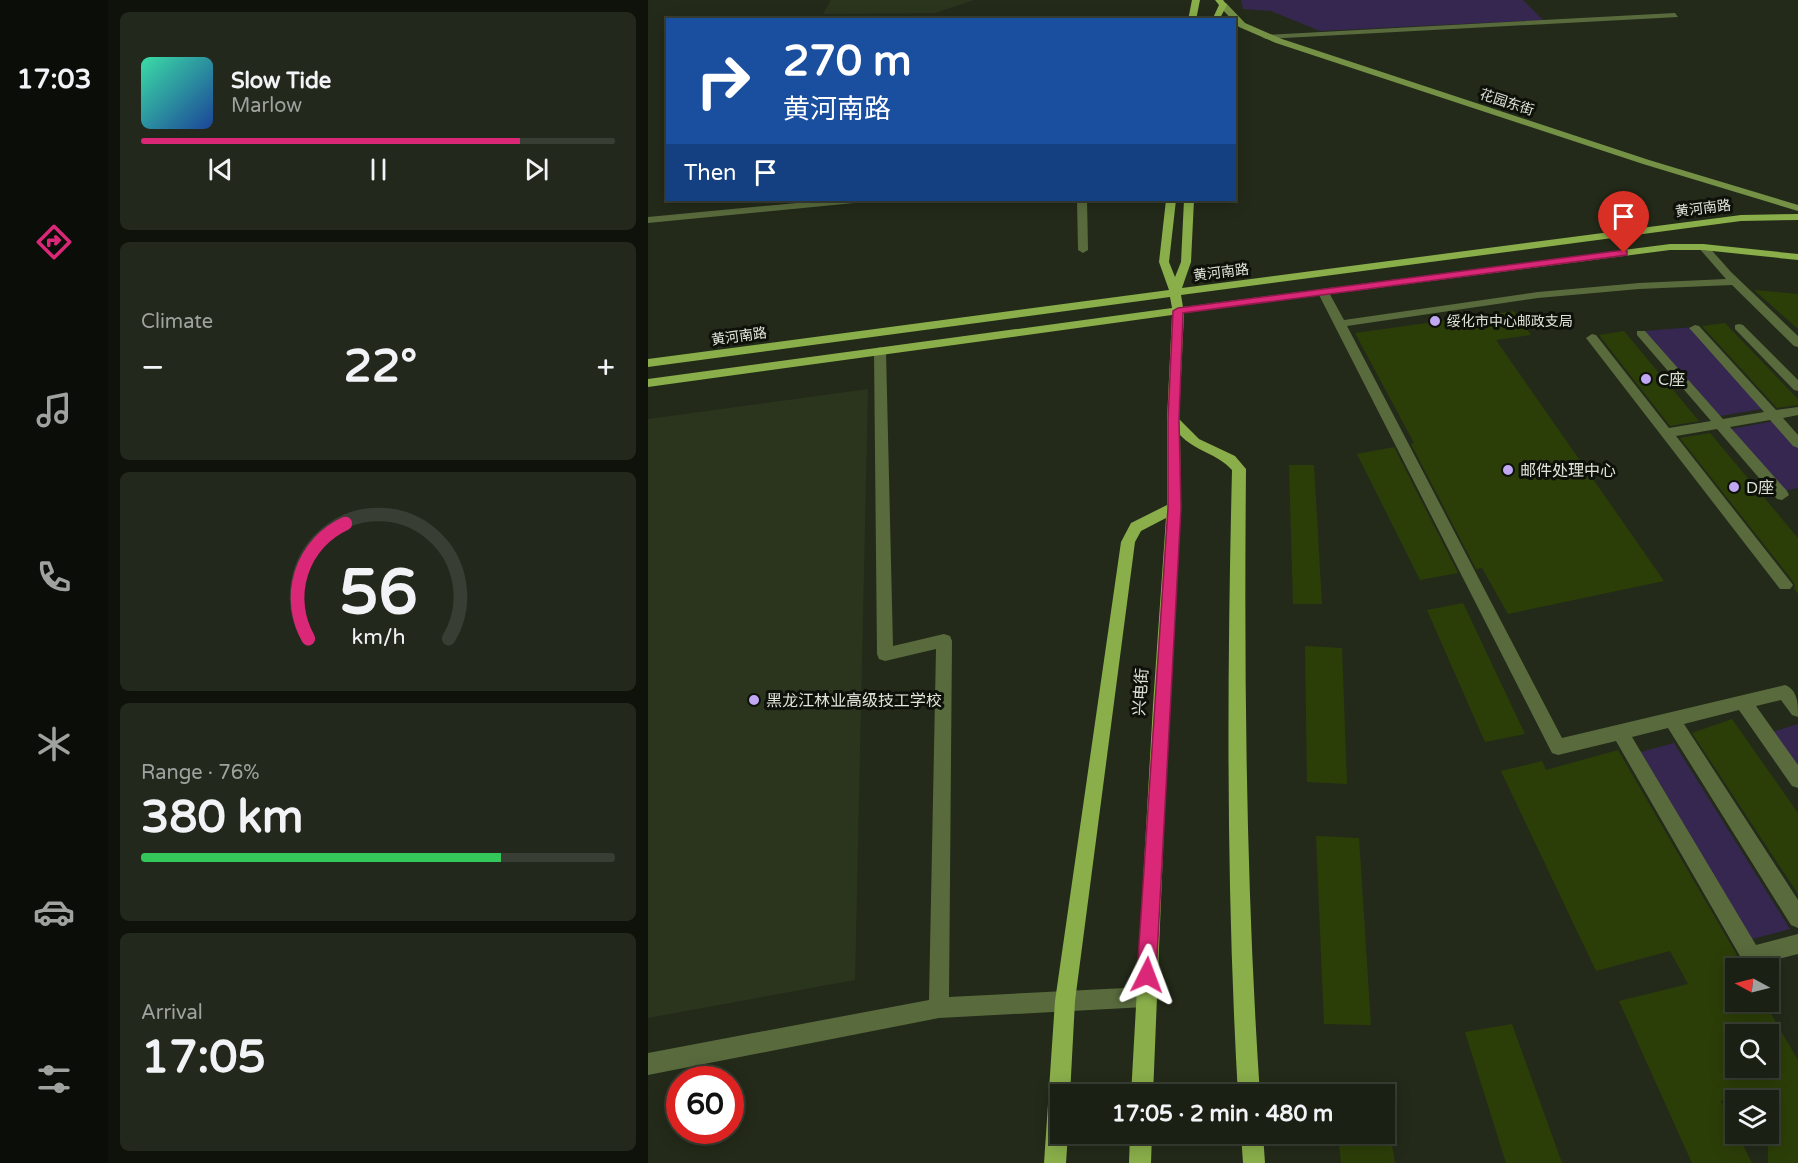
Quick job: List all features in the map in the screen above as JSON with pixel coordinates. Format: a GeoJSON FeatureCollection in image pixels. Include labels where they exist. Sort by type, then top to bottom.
{"type":"FeatureCollection","features":[{"type":"Feature","properties":{"kind":"main road"},"geometry":{"type":"LineString","coordinates":[[1192,18],[1196,0]]}},
{"type":"Feature","properties":{"kind":"main road"},"geometry":{"type":"LineString","coordinates":[[1216,18],[1221,2]]}},
{"type":"Feature","properties":{"kind":"main road","name":"花园东街"},"geometry":{"type":"LineString","coordinates":[[1221,2],[1236,18]]}},
{"type":"Feature","properties":{"kind":"main road","name":"花园东街"},"geometry":{"type":"LineString","coordinates":[[1236,18],[1242,25],[1266,37],[1635,158],[1798,208]]}},
{"type":"Feature","properties":{"kind":"main road","name":"兴电街"},"geometry":{"type":"LineString","coordinates":[[1142,1084],[1145,997],[1174,508],[1173,420],[1178,311],[1175,292],[1164,262],[1171,201]]}},
{"type":"Feature","properties":{"kind":"main road","name":"兴电街"},"geometry":{"type":"LineString","coordinates":[[1175,292],[1186,262],[1189,201]]}},
{"type":"Feature","properties":{"kind":"main road","name":"黄河南路"},"geometry":{"type":"LineString","coordinates":[[648,363],[1741,218],[1798,217]]}},
{"type":"Feature","properties":{"kind":"main road","name":"黄河南路"},"geometry":{"type":"LineString","coordinates":[[648,383],[1323,291],[1670,247],[1703,247],[1798,257]]}},
{"type":"Feature","properties":{"kind":"main road"},"geometry":{"type":"LineString","coordinates":[[1316,275],[1323,291]]}},
{"type":"Feature","properties":{"kind":"main road"},"geometry":{"type":"LineString","coordinates":[[1173,420],[1194,442],[1230,459],[1239,469],[1235,657],[1237,848],[1248,1084]]}},
{"type":"Feature","properties":{"kind":"main road"},"geometry":{"type":"LineString","coordinates":[[1055,1163],[1065,1001],[1128,542],[1136,527],[1174,508]]}},
{"type":"Feature","properties":{"kind":"main road"},"geometry":{"type":"LineString","coordinates":[[1140,1163],[1141,1144]]}},
{"type":"Feature","properties":{"kind":"main road"},"geometry":{"type":"LineString","coordinates":[[1253,1144],[1254,1163]]}},
{"type":"Feature","properties":{"kind":"street"},"geometry":{"type":"LineString","coordinates":[[1266,37],[1674,15]]}},
{"type":"Feature","properties":{"kind":"street"},"geometry":{"type":"LineString","coordinates":[[648,220],[844,201]]}},
{"type":"Feature","properties":{"kind":"street"},"geometry":{"type":"LineString","coordinates":[[1082,201],[1083,250]]}},
{"type":"Feature","properties":{"kind":"street"},"geometry":{"type":"LineString","coordinates":[[1703,247],[1735,282],[1798,343]]}},
{"type":"Feature","properties":{"kind":"street"},"geometry":{"type":"LineString","coordinates":[[1340,324],[1538,295],[1616,287],[1735,282]]}},
{"type":"Feature","properties":{"kind":"street"},"geometry":{"type":"LineString","coordinates":[[1323,291],[1558,747],[1785,692],[1798,710]]}},
{"type":"Feature","properties":{"kind":"street"},"geometry":{"type":"LineString","coordinates":[[1739,327],[1798,387]]}},
{"type":"Feature","properties":{"kind":"street"},"geometry":{"type":"LineString","coordinates":[[1695,328],[1798,443]]}},
{"type":"Feature","properties":{"kind":"street"},"geometry":{"type":"LineString","coordinates":[[1641,333],[1782,495]]}},
{"type":"Feature","properties":{"kind":"street"},"geometry":{"type":"LineString","coordinates":[[1592,338],[1785,585]]}},
{"type":"Feature","properties":{"kind":"street"},"geometry":{"type":"LineString","coordinates":[[880,351],[885,654],[944,641],[939,1008]]}},
{"type":"Feature","properties":{"kind":"street"},"geometry":{"type":"LineString","coordinates":[[1666,434],[1798,411]]}},
{"type":"Feature","properties":{"kind":"street"},"geometry":{"type":"LineString","coordinates":[[1743,702],[1798,780]]}},
{"type":"Feature","properties":{"kind":"street"},"geometry":{"type":"LineString","coordinates":[[1672,719],[1798,918]]}},
{"type":"Feature","properties":{"kind":"street"},"geometry":{"type":"LineString","coordinates":[[1620,732],[1751,956],[1798,944]]}},
{"type":"Feature","properties":{"kind":"street"},"geometry":{"type":"LineString","coordinates":[[648,1064],[939,1008],[1145,997]]}},
{"type":"Feature","properties":{"kind":"shaded area"},"geometry":{"type":"Polygon","coordinates":[[[831,0],[974,0],[935,13],[823,14],[831,0]]]}},
{"type":"Feature","properties":{"kind":"shaded area"},"geometry":{"type":"Polygon","coordinates":[[[1241,0],[1523,0],[1543,20],[1320,31],[1271,11],[1243,9],[1241,0]]]}},
{"type":"Feature","properties":{"kind":"shaded area"},"geometry":{"type":"Polygon","coordinates":[[[1694,327],[1767,408],[1720,416],[1644,331],[1694,327]]]}},
{"type":"Feature","properties":{"kind":"shaded area","name":"黑龙江林业高级技工学校"},"geometry":{"type":"Polygon","coordinates":[[[868,389],[855,980],[648,1018],[648,419],[868,389]]]}},
{"type":"Feature","properties":{"kind":"shaded area"},"geometry":{"type":"Polygon","coordinates":[[[1774,421],[1798,448],[1798,488],[1783,491],[1731,429],[1774,421]]]}},
{"type":"Feature","properties":{"kind":"shaded area"},"geometry":{"type":"Polygon","coordinates":[[[1798,724],[1798,774],[1769,733],[1798,724]]]}},
{"type":"Feature","properties":{"kind":"shaded area"},"geometry":{"type":"Polygon","coordinates":[[[1674,743],[1790,929],[1752,939],[1641,752],[1674,743]]]}},
{"type":"Feature","properties":{"kind":"building"},"geometry":{"type":"Polygon","coordinates":[[[1754,290],[1798,294],[1798,329],[1754,290]]]}},
{"type":"Feature","properties":{"kind":"building","name":"邮件处理中心"},"geometry":{"type":"Polygon","coordinates":[[[1514,311],[1531,335],[1496,340],[1664,581],[1508,614],[1482,568],[1476,569],[1411,444],[1414,443],[1355,333],[1514,311]]]}},
{"type":"Feature","properties":{"kind":"building"},"geometry":{"type":"Polygon","coordinates":[[[1725,323],[1798,399],[1798,405],[1777,408],[1702,326],[1725,323]]]}},
{"type":"Feature","properties":{"kind":"building","name":"C座"},"geometry":{"type":"Polygon","coordinates":[[[1624,331],[1699,421],[1670,426],[1599,335],[1624,331]]]}},
{"type":"Feature","properties":{"kind":"building","name":"D座"},"geometry":{"type":"Polygon","coordinates":[[[1710,433],[1798,538],[1798,594],[1792,580],[1680,438],[1710,433]]]}},
{"type":"Feature","properties":{"kind":"building"},"geometry":{"type":"Polygon","coordinates":[[[1394,447],[1458,573],[1420,580],[1357,454],[1394,447]]]}},
{"type":"Feature","properties":{"kind":"building"},"geometry":{"type":"Polygon","coordinates":[[[1289,465],[1314,465],[1322,604],[1293,604],[1289,465]]]}},
{"type":"Feature","properties":{"kind":"building"},"geometry":{"type":"Polygon","coordinates":[[[1463,603],[1525,734],[1485,742],[1427,610],[1463,603]]]}},
{"type":"Feature","properties":{"kind":"building"},"geometry":{"type":"Polygon","coordinates":[[[1305,646],[1342,648],[1347,784],[1307,782],[1305,646]]]}},
{"type":"Feature","properties":{"kind":"building"},"geometry":{"type":"Polygon","coordinates":[[[1732,719],[1798,813],[1798,894],[1692,733],[1732,719]]]}},
{"type":"Feature","properties":{"kind":"building"},"geometry":{"type":"Polygon","coordinates":[[[1618,750],[1739,958],[1725,958],[1725,1012],[1770,1012],[1777,1024],[1725,1024],[1725,1078],[1779,1078],[1779,1028],[1798,1060],[1798,1163],[1768,1163],[1768,1144],[1779,1144],[1779,1090],[1725,1090],[1725,1101],[1721,1101],[1725,1109],[1725,1144],[1742,1144],[1752,1163],[1692,1163],[1619,1001],[1688,984],[1670,951],[1596,971],[1501,771],[1542,761],[1546,770],[1618,750]]]}},
{"type":"Feature","properties":{"kind":"building"},"geometry":{"type":"Polygon","coordinates":[[[1316,836],[1359,838],[1371,1025],[1324,1024],[1316,836]]]}},
{"type":"Feature","properties":{"kind":"building"},"geometry":{"type":"Polygon","coordinates":[[[1512,1024],[1562,1163],[1506,1163],[1465,1032],[1512,1024]]]}},
{"type":"Feature","properties":{"kind":"building"},"geometry":{"type":"Polygon","coordinates":[[[1339,1144],[1392,1144],[1395,1163],[1341,1163],[1339,1144]]]}},
{"type":"Feature","properties":{"kind":"place","name":"绥化市中心邮政支局"},"geometry":{"type":"Point","coordinates":[1435,321]}},
{"type":"Feature","properties":{"kind":"place","name":"C座"},"geometry":{"type":"Point","coordinates":[1646,379]}},
{"type":"Feature","properties":{"kind":"place","name":"邮件处理中心"},"geometry":{"type":"Point","coordinates":[1508,470]}},
{"type":"Feature","properties":{"kind":"place","name":"D座"},"geometry":{"type":"Point","coordinates":[1734,487]}},
{"type":"Feature","properties":{"kind":"place","name":"黑龙江林业高级技工学校"},"geometry":{"type":"Point","coordinates":[754,700]}},
{"type":"Feature","properties":{"kind":"route"},"geometry":{"type":"LineString","coordinates":[[1147,975],[1174,508],[1173,420],[1178,311],[1624,253]]}}]}
